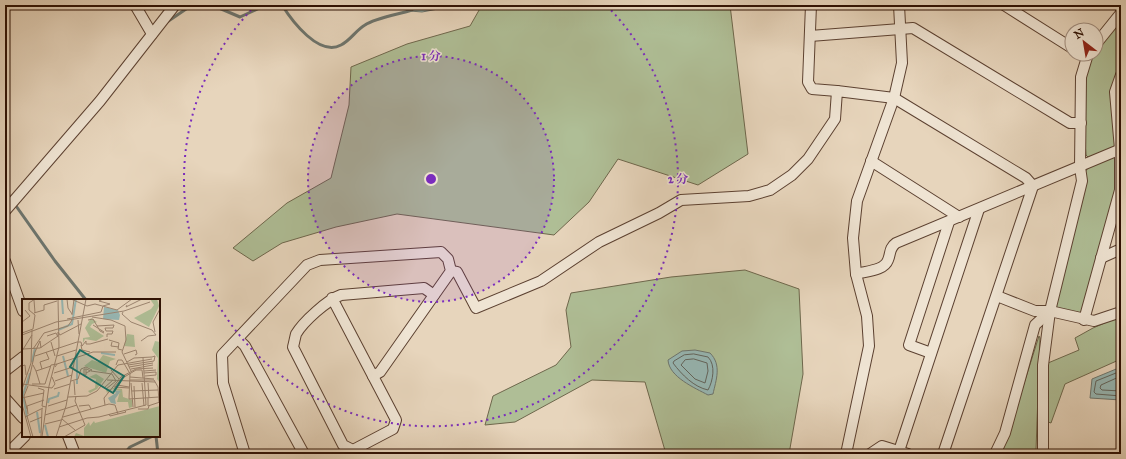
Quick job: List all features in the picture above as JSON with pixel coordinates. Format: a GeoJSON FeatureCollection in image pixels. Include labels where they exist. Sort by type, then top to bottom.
{"type":"FeatureCollection","features":[{"type":"Feature","properties":{"kind":"street"},"geometry":{"type":"LineString","coordinates":[[135,5],[152,34]]}},
{"type":"Feature","properties":{"kind":"street"},"geometry":{"type":"LineString","coordinates":[[11,204],[100,101],[175,5]]}},
{"type":"Feature","properties":{"kind":"street"},"geometry":{"type":"LineString","coordinates":[[811,5],[808,82],[812,89],[894,98],[1026,178],[1033,186]]}},
{"type":"Feature","properties":{"kind":"street"},"geometry":{"type":"LineString","coordinates":[[846,454],[869,346],[867,316],[856,274],[853,238],[857,201],[894,98],[902,63],[899,5]]}},
{"type":"Feature","properties":{"kind":"street"},"geometry":{"type":"LineString","coordinates":[[1004,5],[1064,43]]}},
{"type":"Feature","properties":{"kind":"street"},"geometry":{"type":"LineString","coordinates":[[1104,34],[1121,13]]}},
{"type":"Feature","properties":{"kind":"street"},"geometry":{"type":"LineString","coordinates":[[810,36],[912,28],[1070,123],[1080,124]]}},
{"type":"Feature","properties":{"kind":"street"},"geometry":{"type":"LineString","coordinates":[[1043,454],[1043,365],[1050,311],[1082,181],[1080,167],[1080,124],[1081,77],[1084,62]]}},
{"type":"Feature","properties":{"kind":"street"},"geometry":{"type":"LineString","coordinates":[[1084,320],[1100,258],[1121,190],[1121,149],[1115,92],[1120,79]]}},
{"type":"Feature","properties":{"kind":"street"},"geometry":{"type":"LineString","coordinates":[[451,271],[457,272],[476,308],[541,281],[599,242],[660,213],[681,200],[748,196],[770,190],[792,176],[808,159],[835,119],[837,91]]}},
{"type":"Feature","properties":{"kind":"street"},"geometry":{"type":"LineString","coordinates":[[856,274],[883,267],[888,262],[891,247],[896,243],[1121,149]]}},
{"type":"Feature","properties":{"kind":"street"},"geometry":{"type":"LineString","coordinates":[[871,161],[959,217]]}},
{"type":"Feature","properties":{"kind":"street"},"geometry":{"type":"LineString","coordinates":[[943,454],[1033,186]]}},
{"type":"Feature","properties":{"kind":"street"},"geometry":{"type":"LineString","coordinates":[[870,454],[882,446],[903,452],[931,353],[980,209]]}},
{"type":"Feature","properties":{"kind":"street"},"geometry":{"type":"LineString","coordinates":[[931,353],[909,345],[949,222]]}},
{"type":"Feature","properties":{"kind":"street"},"geometry":{"type":"LineString","coordinates":[[1100,258],[1121,250]]}},
{"type":"Feature","properties":{"kind":"street"},"geometry":{"type":"LineString","coordinates":[[245,454],[223,383],[222,355],[307,265],[320,260],[441,252],[448,258],[451,271],[380,372],[373,376]]}},
{"type":"Feature","properties":{"kind":"street"},"geometry":{"type":"LineString","coordinates":[[5,261],[22,308]]}},
{"type":"Feature","properties":{"kind":"street"},"geometry":{"type":"LineString","coordinates":[[332,298],[396,420],[393,429],[353,450],[348,451],[343,445],[293,347],[296,334],[324,304],[332,298],[340,295],[424,288],[434,295]]}},
{"type":"Feature","properties":{"kind":"street"},"geometry":{"type":"LineString","coordinates":[[997,296],[1035,311],[1050,311],[1084,320],[1103,320],[1121,312]]}},
{"type":"Feature","properties":{"kind":"street"},"geometry":{"type":"LineString","coordinates":[[995,454],[1005,433],[1035,325],[1050,311]]}},
{"type":"Feature","properties":{"kind":"street"},"geometry":{"type":"LineString","coordinates":[[238,339],[246,346],[304,454]]}},
{"type":"Feature","properties":{"kind":"street"},"geometry":{"type":"LineString","coordinates":[[5,371],[22,358]]}},
{"type":"Feature","properties":{"kind":"street"},"geometry":{"type":"LineString","coordinates":[[5,398],[22,417]]}},
{"type":"Feature","properties":{"kind":"street"},"geometry":{"type":"LineString","coordinates":[[7,454],[24,437]]}},
{"type":"Feature","properties":{"kind":"street"},"geometry":{"type":"LineString","coordinates":[[68,437],[75,454]]}},
{"type":"Feature","properties":{"kind":"green space"},"geometry":{"type":"Polygon","coordinates":[[[482,5],[730,5],[748,154],[698,185],[618,159],[589,202],[554,235],[397,214],[336,227],[282,243],[253,261],[233,248],[287,203],[331,178],[349,105],[351,67],[407,44],[470,26],[482,5]]]}},
{"type":"Feature","properties":{"kind":"green space"},"geometry":{"type":"Polygon","coordinates":[[[1121,19],[1121,68],[1114,81],[1116,142],[1114,147],[1089,158],[1086,155],[1082,103],[1083,89],[1089,62],[1104,62],[1104,41],[1121,19]]]}},
{"type":"Feature","properties":{"kind":"green space"},"geometry":{"type":"Polygon","coordinates":[[[1114,157],[1119,160],[1117,191],[1083,311],[1078,314],[1057,308],[1056,304],[1084,173],[1089,167],[1114,157]]]}},
{"type":"Feature","properties":{"kind":"green space"},"geometry":{"type":"Polygon","coordinates":[[[745,270],[799,289],[803,374],[789,454],[666,454],[645,382],[592,380],[515,422],[485,425],[493,396],[556,365],[571,347],[566,310],[571,293],[671,277],[745,270]]]}},
{"type":"Feature","properties":{"kind":"green space"},"geometry":{"type":"Polygon","coordinates":[[[1121,316],[1121,359],[1065,384],[1051,423],[1045,421],[1048,363],[1079,350],[1075,338],[1093,328],[1121,316]]]}},
{"type":"Feature","properties":{"kind":"green space"},"geometry":{"type":"Polygon","coordinates":[[[1039,336],[1036,450],[1034,454],[999,454],[1008,434],[1039,336]]]}},
{"type":"Feature","properties":{"kind":"water"},"geometry":{"type":"Polygon","coordinates":[[[419,5],[449,5],[449,7],[422,12],[410,11],[409,9],[419,5]]]}},
{"type":"Feature","properties":{"kind":"water"},"geometry":{"type":"Polygon","coordinates":[[[695,350],[710,353],[716,362],[717,378],[713,394],[708,395],[690,385],[678,377],[669,366],[668,360],[682,351],[695,350]]]}},
{"type":"Feature","properties":{"kind":"water"},"geometry":{"type":"Polygon","coordinates":[[[1121,367],[1121,400],[1090,398],[1092,379],[1121,367]]]}},
{"type":"Feature","properties":{"kind":"waterway"},"geometry":{"type":"LineString","coordinates":[[167,22],[192,5]]}},
{"type":"Feature","properties":{"kind":"waterway"},"geometry":{"type":"LineString","coordinates":[[212,5],[240,17],[266,5]]}},
{"type":"Feature","properties":{"kind":"waterway"},"geometry":{"type":"LineString","coordinates":[[282,5],[292,20],[307,36],[324,46],[333,47],[345,43],[362,27],[369,23],[381,18],[412,10]]}},
{"type":"Feature","properties":{"kind":"waterway"},"geometry":{"type":"LineString","coordinates":[[5,183],[9,196],[55,261],[85,299]]}},
{"type":"Feature","properties":{"kind":"waterway"},"geometry":{"type":"LineString","coordinates":[[124,454],[130,447],[151,437]]}},
{"type":"Feature","properties":{"kind":"waterway"},"geometry":{"type":"LineString","coordinates":[[156,437],[158,454]]}}]}
